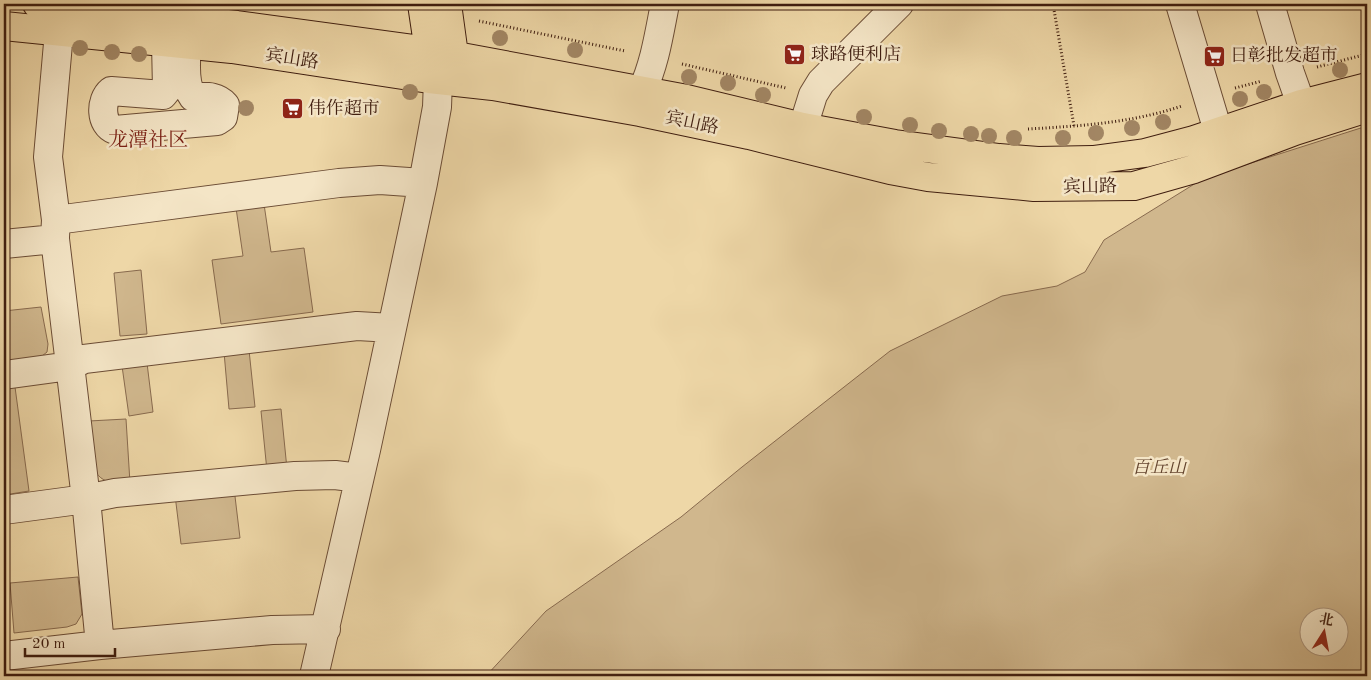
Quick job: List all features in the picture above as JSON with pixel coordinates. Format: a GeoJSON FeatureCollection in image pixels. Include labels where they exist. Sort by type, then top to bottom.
{"type":"FeatureCollection","features":[{"type":"Feature","properties":{"kind":"main road","name":"宾山路"},"geometry":{"type":"LineString","coordinates":[[37,4],[237,26],[441,53],[642,90],[803,127],[895,144],[1038,162],[1093,160],[1145,153],[1194,140],[1302,104],[1367,87]]}},
{"type":"Feature","properties":{"kind":"main road"},"geometry":{"type":"LineString","coordinates":[[422,4],[441,53]]}},
{"type":"Feature","properties":{"kind":"main road"},"geometry":{"type":"LineString","coordinates":[[440,81],[441,53],[447,4]]}},
{"type":"Feature","properties":{"kind":"main road","name":"宾山路"},"geometry":{"type":"LineString","coordinates":[[4,26],[177,43],[440,81],[502,87],[640,112],[749,135],[900,172],[928,177],[1034,188],[1134,186],[1194,169],[1295,131],[1367,108]]}},
{"type":"Feature","properties":{"kind":"street"},"geometry":{"type":"LineString","coordinates":[[642,90],[655,57],[665,4]]}},
{"type":"Feature","properties":{"kind":"street"},"geometry":{"type":"LineString","coordinates":[[803,127],[813,95],[821,82],[899,4]]}},
{"type":"Feature","properties":{"kind":"street"},"geometry":{"type":"LineString","coordinates":[[1180,4],[1218,132]]}},
{"type":"Feature","properties":{"kind":"street"},"geometry":{"type":"LineString","coordinates":[[1270,4],[1290,73],[1302,104]]}},
{"type":"Feature","properties":{"kind":"street"},"geometry":{"type":"LineString","coordinates":[[59,32],[48,157],[86,499],[100,645]]}},
{"type":"Feature","properties":{"kind":"street"},"geometry":{"type":"LineString","coordinates":[[177,43],[186,70],[189,92],[193,97],[220,99],[225,105],[223,117],[217,121],[208,122],[115,130],[108,128],[104,122],[104,101],[111,92],[163,95],[167,90],[177,43]]}},
{"type":"Feature","properties":{"kind":"street"},"geometry":{"type":"LineString","coordinates":[[314,676],[326,629],[423,183],[440,81]]}},
{"type":"Feature","properties":{"kind":"street"},"geometry":{"type":"LineString","coordinates":[[4,244],[55,230],[339,183],[387,180],[423,183]]}},
{"type":"Feature","properties":{"kind":"street"},"geometry":{"type":"LineString","coordinates":[[4,375],[70,366],[84,359],[357,326],[392,328]]}},
{"type":"Feature","properties":{"kind":"street"},"geometry":{"type":"LineString","coordinates":[[4,510],[116,493],[295,476],[335,475],[359,478]]}},
{"type":"Feature","properties":{"kind":"street"},"geometry":{"type":"LineString","coordinates":[[4,656],[100,645],[272,630],[326,629]]}},
{"type":"Feature","properties":{"kind":"path"},"geometry":{"type":"LineString","coordinates":[[360,4],[383,8],[396,8],[401,4]]}},
{"type":"Feature","properties":{"kind":"path"},"geometry":{"type":"LineString","coordinates":[[1053,4],[1074,126]]}},
{"type":"Feature","properties":{"kind":"path"},"geometry":{"type":"LineString","coordinates":[[476,20],[655,57],[813,95]]}},
{"type":"Feature","properties":{"kind":"path"},"geometry":{"type":"LineString","coordinates":[[1021,129],[1110,123],[1158,114],[1207,97],[1290,73],[1367,54]]}},
{"type":"Feature","properties":{"kind":"green space","name":"百丘山"},"geometry":{"type":"Polygon","coordinates":[[[1367,126],[1367,676],[486,676],[546,611],[681,517],[890,351],[1002,296],[1057,286],[1085,272],[1104,240],[1204,178],[1367,126]]]}},
{"type":"Feature","properties":{"kind":"green space"},"geometry":{"type":"Polygon","coordinates":[[[264,204],[271,252],[304,248],[313,312],[221,324],[212,260],[243,256],[236,208],[264,204]]]}},
{"type":"Feature","properties":{"kind":"green space"},"geometry":{"type":"Polygon","coordinates":[[[141,270],[147,334],[120,336],[114,273],[141,270]]]}},
{"type":"Feature","properties":{"kind":"green space"},"geometry":{"type":"Polygon","coordinates":[[[41,307],[48,344],[47,352],[42,356],[4,364],[4,311],[41,307]]]}},
{"type":"Feature","properties":{"kind":"green space"},"geometry":{"type":"Polygon","coordinates":[[[249,350],[255,407],[229,409],[224,352],[249,350]]]}},
{"type":"Feature","properties":{"kind":"green space"},"geometry":{"type":"Polygon","coordinates":[[[147,363],[153,412],[129,416],[122,366],[147,363]]]}},
{"type":"Feature","properties":{"kind":"green space"},"geometry":{"type":"Polygon","coordinates":[[[15,387],[29,491],[4,495],[4,389],[15,387]]]}},
{"type":"Feature","properties":{"kind":"green space"},"geometry":{"type":"Polygon","coordinates":[[[281,409],[287,469],[267,471],[261,411],[281,409]]]}},
{"type":"Feature","properties":{"kind":"green space"},"geometry":{"type":"Polygon","coordinates":[[[126,419],[130,483],[106,481],[95,471],[89,421],[126,419]]]}},
{"type":"Feature","properties":{"kind":"green space"},"geometry":{"type":"Polygon","coordinates":[[[234,488],[240,538],[181,544],[175,495],[234,488]]]}},
{"type":"Feature","properties":{"kind":"green space"},"geometry":{"type":"Polygon","coordinates":[[[78,577],[82,614],[76,624],[67,627],[14,633],[10,583],[78,577]]]}},
{"type":"Feature","properties":{"kind":"place","name":"球路便利店"},"geometry":{"type":"Point","coordinates":[795,55]}},
{"type":"Feature","properties":{"kind":"place","name":"日彰批发超市"},"geometry":{"type":"Point","coordinates":[1214,56]}},
{"type":"Feature","properties":{"kind":"place","name":"伟作超市"},"geometry":{"type":"Point","coordinates":[292,109]}},
{"type":"Feature","properties":{"kind":"district","name":"龙潭社区"},"geometry":{"type":"Point","coordinates":[148,141]}}]}
